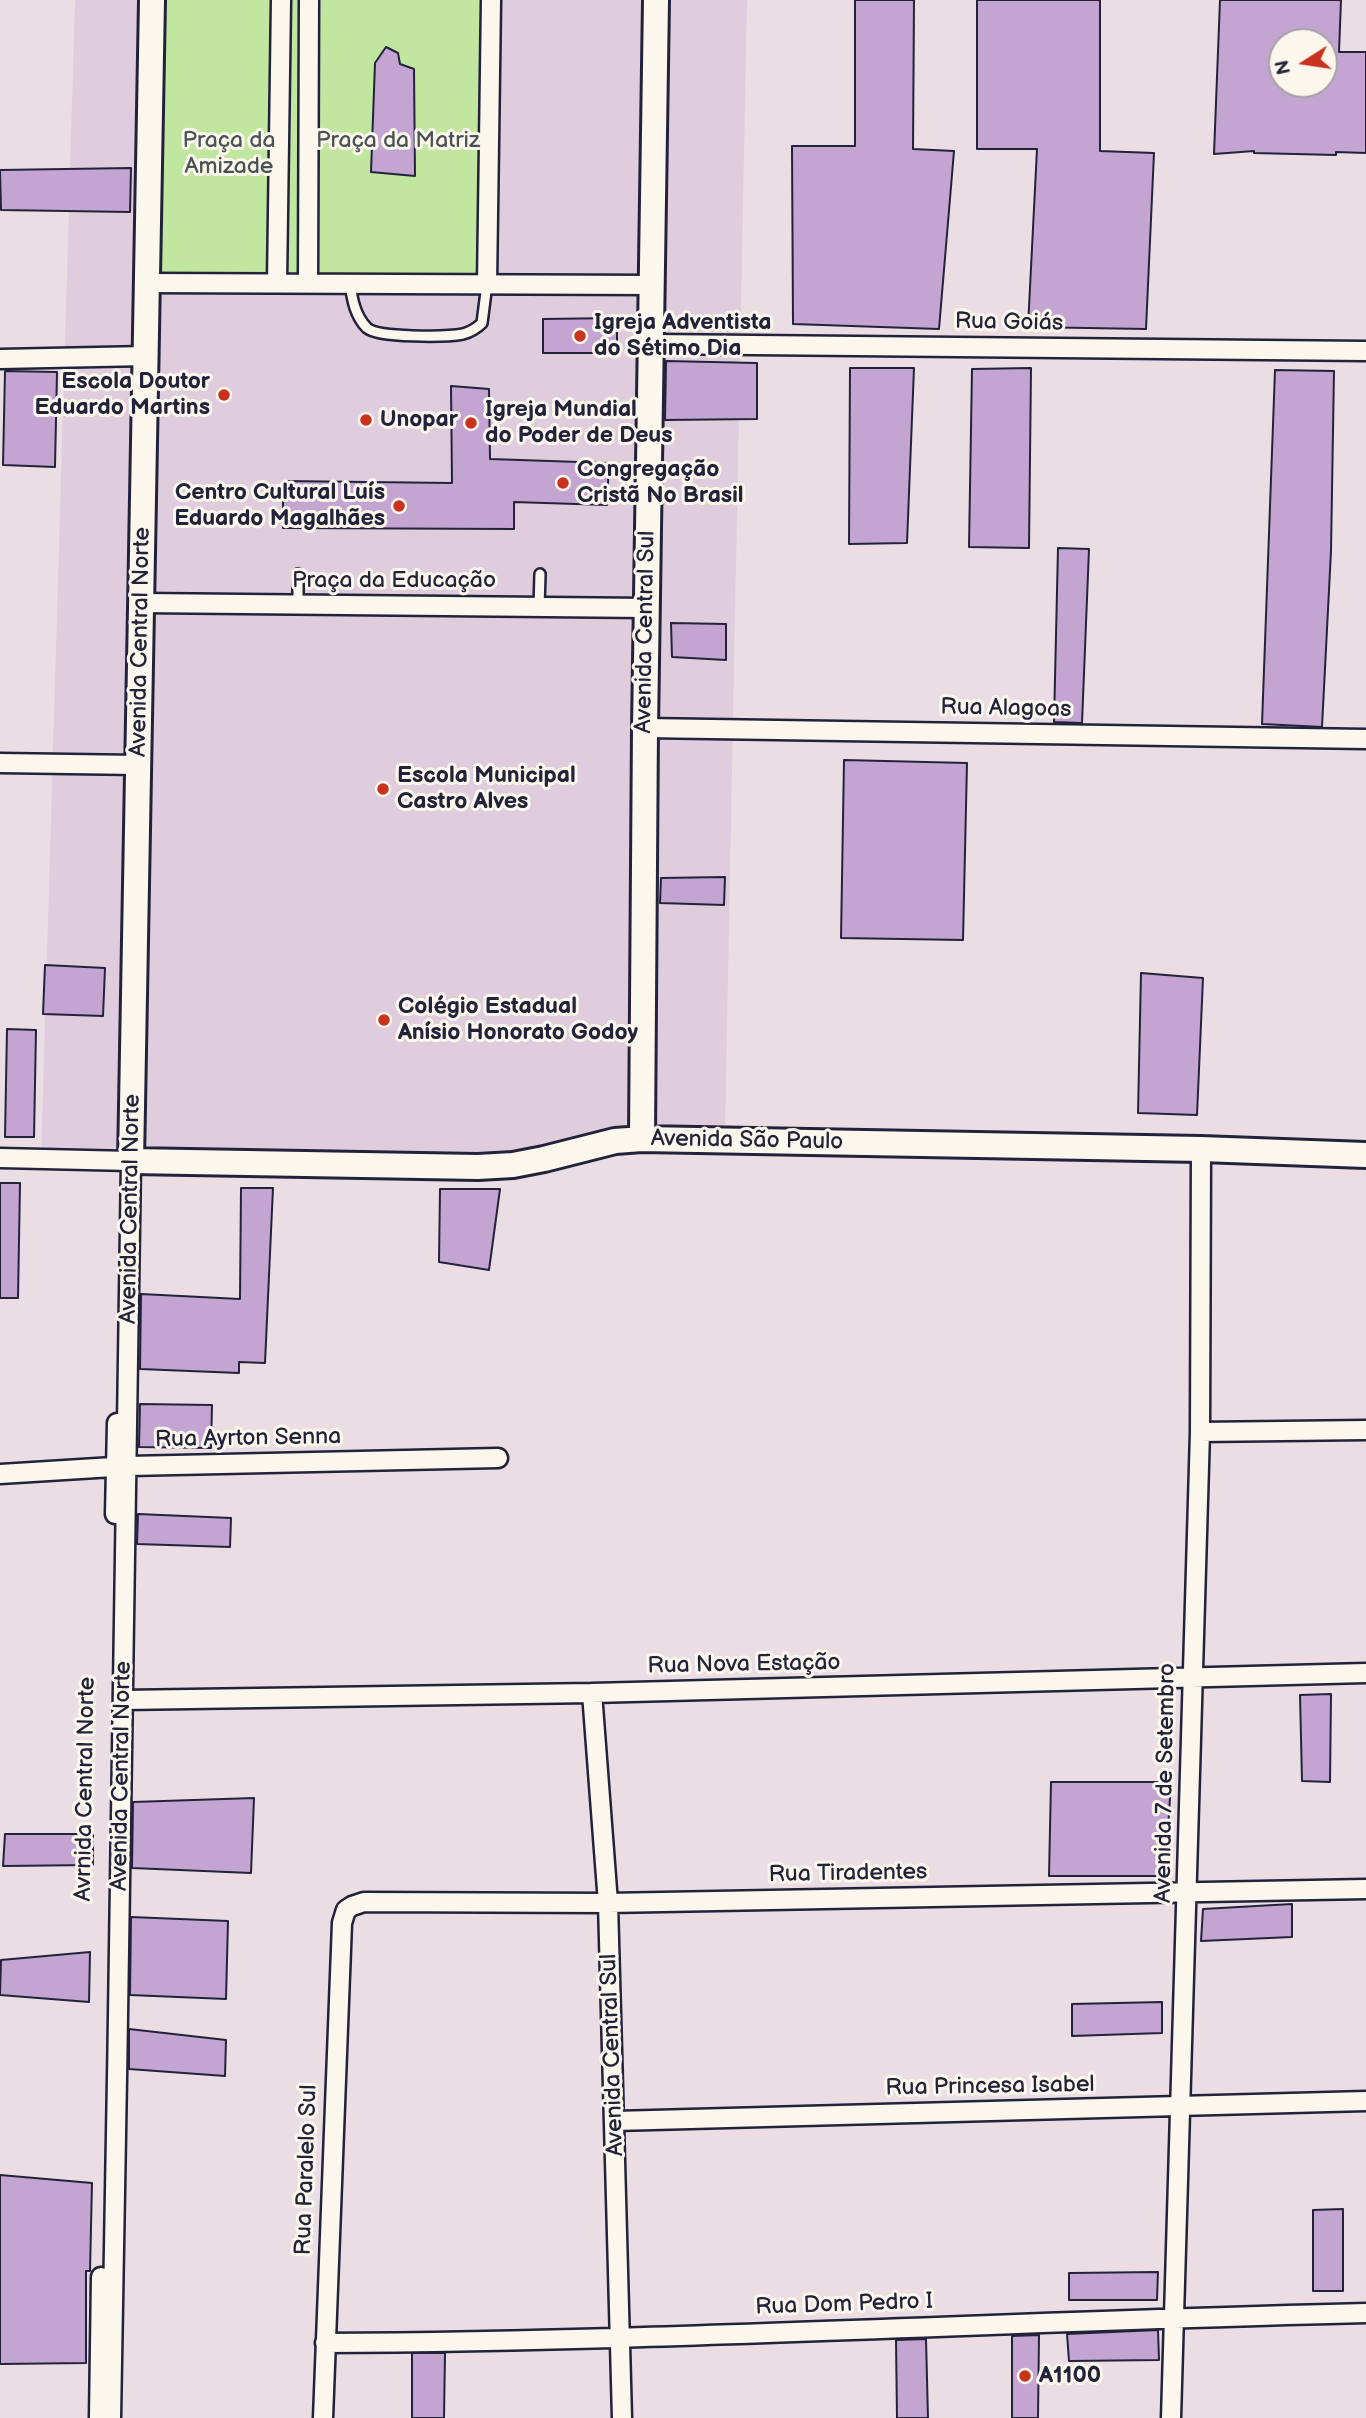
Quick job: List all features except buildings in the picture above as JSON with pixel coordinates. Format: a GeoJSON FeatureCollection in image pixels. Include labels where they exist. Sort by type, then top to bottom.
{"type":"FeatureCollection","features":[{"type":"Feature","properties":{"kind":"main road","name":"Avenida Central Norte"},"geometry":{"type":"LineString","coordinates":[[128,1158],[139,765],[152,0]]}},
{"type":"Feature","properties":{"kind":"main road","name":"Avenida Central Sul"},"geometry":{"type":"LineString","coordinates":[[642,1139],[656,0]]}},
{"type":"Feature","properties":{"kind":"main road","name":"Avenida São Paulo"},"geometry":{"type":"LineString","coordinates":[[128,1158],[478,1167],[513,1165],[615,1141],[642,1139],[1201,1149],[1366,1155]]}},
{"type":"Feature","properties":{"kind":"street"},"geometry":{"type":"LineString","coordinates":[[277,283],[281,0]]}},
{"type":"Feature","properties":{"kind":"street"},"geometry":{"type":"LineString","coordinates":[[308,283],[309,0]]}},
{"type":"Feature","properties":{"kind":"street"},"geometry":{"type":"LineString","coordinates":[[487,284],[491,0]]}},
{"type":"Feature","properties":{"kind":"street"},"geometry":{"type":"LineString","coordinates":[[147,283],[652,285]]}},
{"type":"Feature","properties":{"kind":"street","name":"Rua Goiás"},"geometry":{"type":"LineString","coordinates":[[651,344],[1366,351]]}},
{"type":"Feature","properties":{"kind":"street"},"geometry":{"type":"LineString","coordinates":[[0,359],[146,356]]}},
{"type":"Feature","properties":{"kind":"street","name":"Praça da Educação"},"geometry":{"type":"LineString","coordinates":[[142,603],[647,608]]}},
{"type":"Feature","properties":{"kind":"street","name":"Rua Alagoas"},"geometry":{"type":"LineString","coordinates":[[645,728],[1366,739]]}},
{"type":"Feature","properties":{"kind":"street"},"geometry":{"type":"LineString","coordinates":[[0,763],[139,765]]}},
{"type":"Feature","properties":{"kind":"street","name":"Avenida 7 de Setembro"},"geometry":{"type":"LineString","coordinates":[[1171,2418],[1200,1432],[1201,1149]]}},
{"type":"Feature","properties":{"kind":"street"},"geometry":{"type":"LineString","coordinates":[[0,1150],[128,1158]]}},
{"type":"Feature","properties":{"kind":"street"},"geometry":{"type":"LineString","coordinates":[[0,1158],[128,1158]]}},
{"type":"Feature","properties":{"kind":"street","name":"Avenida Central Norte"},"geometry":{"type":"LineString","coordinates":[[111,2418],[128,1158]]}},
{"type":"Feature","properties":{"kind":"street"},"geometry":{"type":"LineString","coordinates":[[1200,1432],[1366,1430]]}},
{"type":"Feature","properties":{"kind":"street","name":"Rua Ayrton Senna"},"geometry":{"type":"LineString","coordinates":[[0,1474],[122,1466],[498,1458]]}},
{"type":"Feature","properties":{"kind":"street","name":"Avrnida Central Norte"},"geometry":{"type":"LineString","coordinates":[[99,2418],[122,1466]]}},
{"type":"Feature","properties":{"kind":"street","name":"Rua Nova Estação"},"geometry":{"type":"LineString","coordinates":[[122,1700],[592,1693],[1366,1673]]}},
{"type":"Feature","properties":{"kind":"street","name":"Avenida Central Sul"},"geometry":{"type":"LineString","coordinates":[[592,1693],[608,1903],[622,2418]]}},
{"type":"Feature","properties":{"kind":"street","name":"Rua Tiradentes"},"geometry":{"type":"LineString","coordinates":[[342,1923],[346,1910],[364,1902],[608,1903],[1366,1889]]}},
{"type":"Feature","properties":{"kind":"street","name":"Rua Paralelo Sul"},"geometry":{"type":"LineString","coordinates":[[323,2418],[342,1923]]}},
{"type":"Feature","properties":{"kind":"street","name":"Rua Princesa Isabel"},"geometry":{"type":"LineString","coordinates":[[615,2121],[1366,2101]]}},
{"type":"Feature","properties":{"kind":"street","name":"Rua Dom Pedro I"},"geometry":{"type":"LineString","coordinates":[[325,2343],[621,2338],[1366,2313]]}},
{"type":"Feature","properties":{"kind":"lane"},"geometry":{"type":"LineString","coordinates":[[349,284],[353,304],[366,327],[388,335],[464,334],[477,328],[482,323],[487,284]]}},
{"type":"Feature","properties":{"kind":"lane"},"geometry":{"type":"LineString","coordinates":[[298,574],[298,604]]}},
{"type":"Feature","properties":{"kind":"lane"},"geometry":{"type":"LineString","coordinates":[[539,607],[540,574]]}},
{"type":"Feature","properties":{"kind":"shaded area"},"geometry":{"type":"Polygon","coordinates":[[[75,0],[747,0],[725,1131],[478,1167],[41,1158],[75,0]]]}},
{"type":"Feature","properties":{"kind":"green space"},"geometry":{"type":"Polygon","coordinates":[[[153,0],[491,0],[487,284],[148,284],[153,0]]]}},
{"type":"Feature","properties":{"kind":"place","name":"Igreja Adventista do Sétimo Dia"},"geometry":{"type":"Point","coordinates":[580,336]}},
{"type":"Feature","properties":{"kind":"place","name":"Escola Doutor Eduardo Martins"},"geometry":{"type":"Point","coordinates":[224,395]}},
{"type":"Feature","properties":{"kind":"place","name":"Unopar"},"geometry":{"type":"Point","coordinates":[366,420]}},
{"type":"Feature","properties":{"kind":"place","name":"Igreja Mundial do Poder de Deus"},"geometry":{"type":"Point","coordinates":[471,423]}},
{"type":"Feature","properties":{"kind":"place","name":"Congregação Cristã No Brasil"},"geometry":{"type":"Point","coordinates":[563,483]}},
{"type":"Feature","properties":{"kind":"place","name":"Centro Cultural Luís Eduardo Magalhães"},"geometry":{"type":"Point","coordinates":[399,506]}},
{"type":"Feature","properties":{"kind":"place","name":"Escola Municipal Castro Alves"},"geometry":{"type":"Point","coordinates":[383,789]}},
{"type":"Feature","properties":{"kind":"place","name":"Colégio Estadual Anísio Honorato Godoy"},"geometry":{"type":"Point","coordinates":[384,1020]}},
{"type":"Feature","properties":{"kind":"place","name":"A1100"},"geometry":{"type":"Point","coordinates":[1025,2376]}},
{"type":"Feature","properties":{"kind":"park label","name":"Praça da Matriz"},"geometry":{"type":"Point","coordinates":[398,141]}},
{"type":"Feature","properties":{"kind":"park label","name":"Praça da Amizade"},"geometry":{"type":"Point","coordinates":[229,154]}}]}
